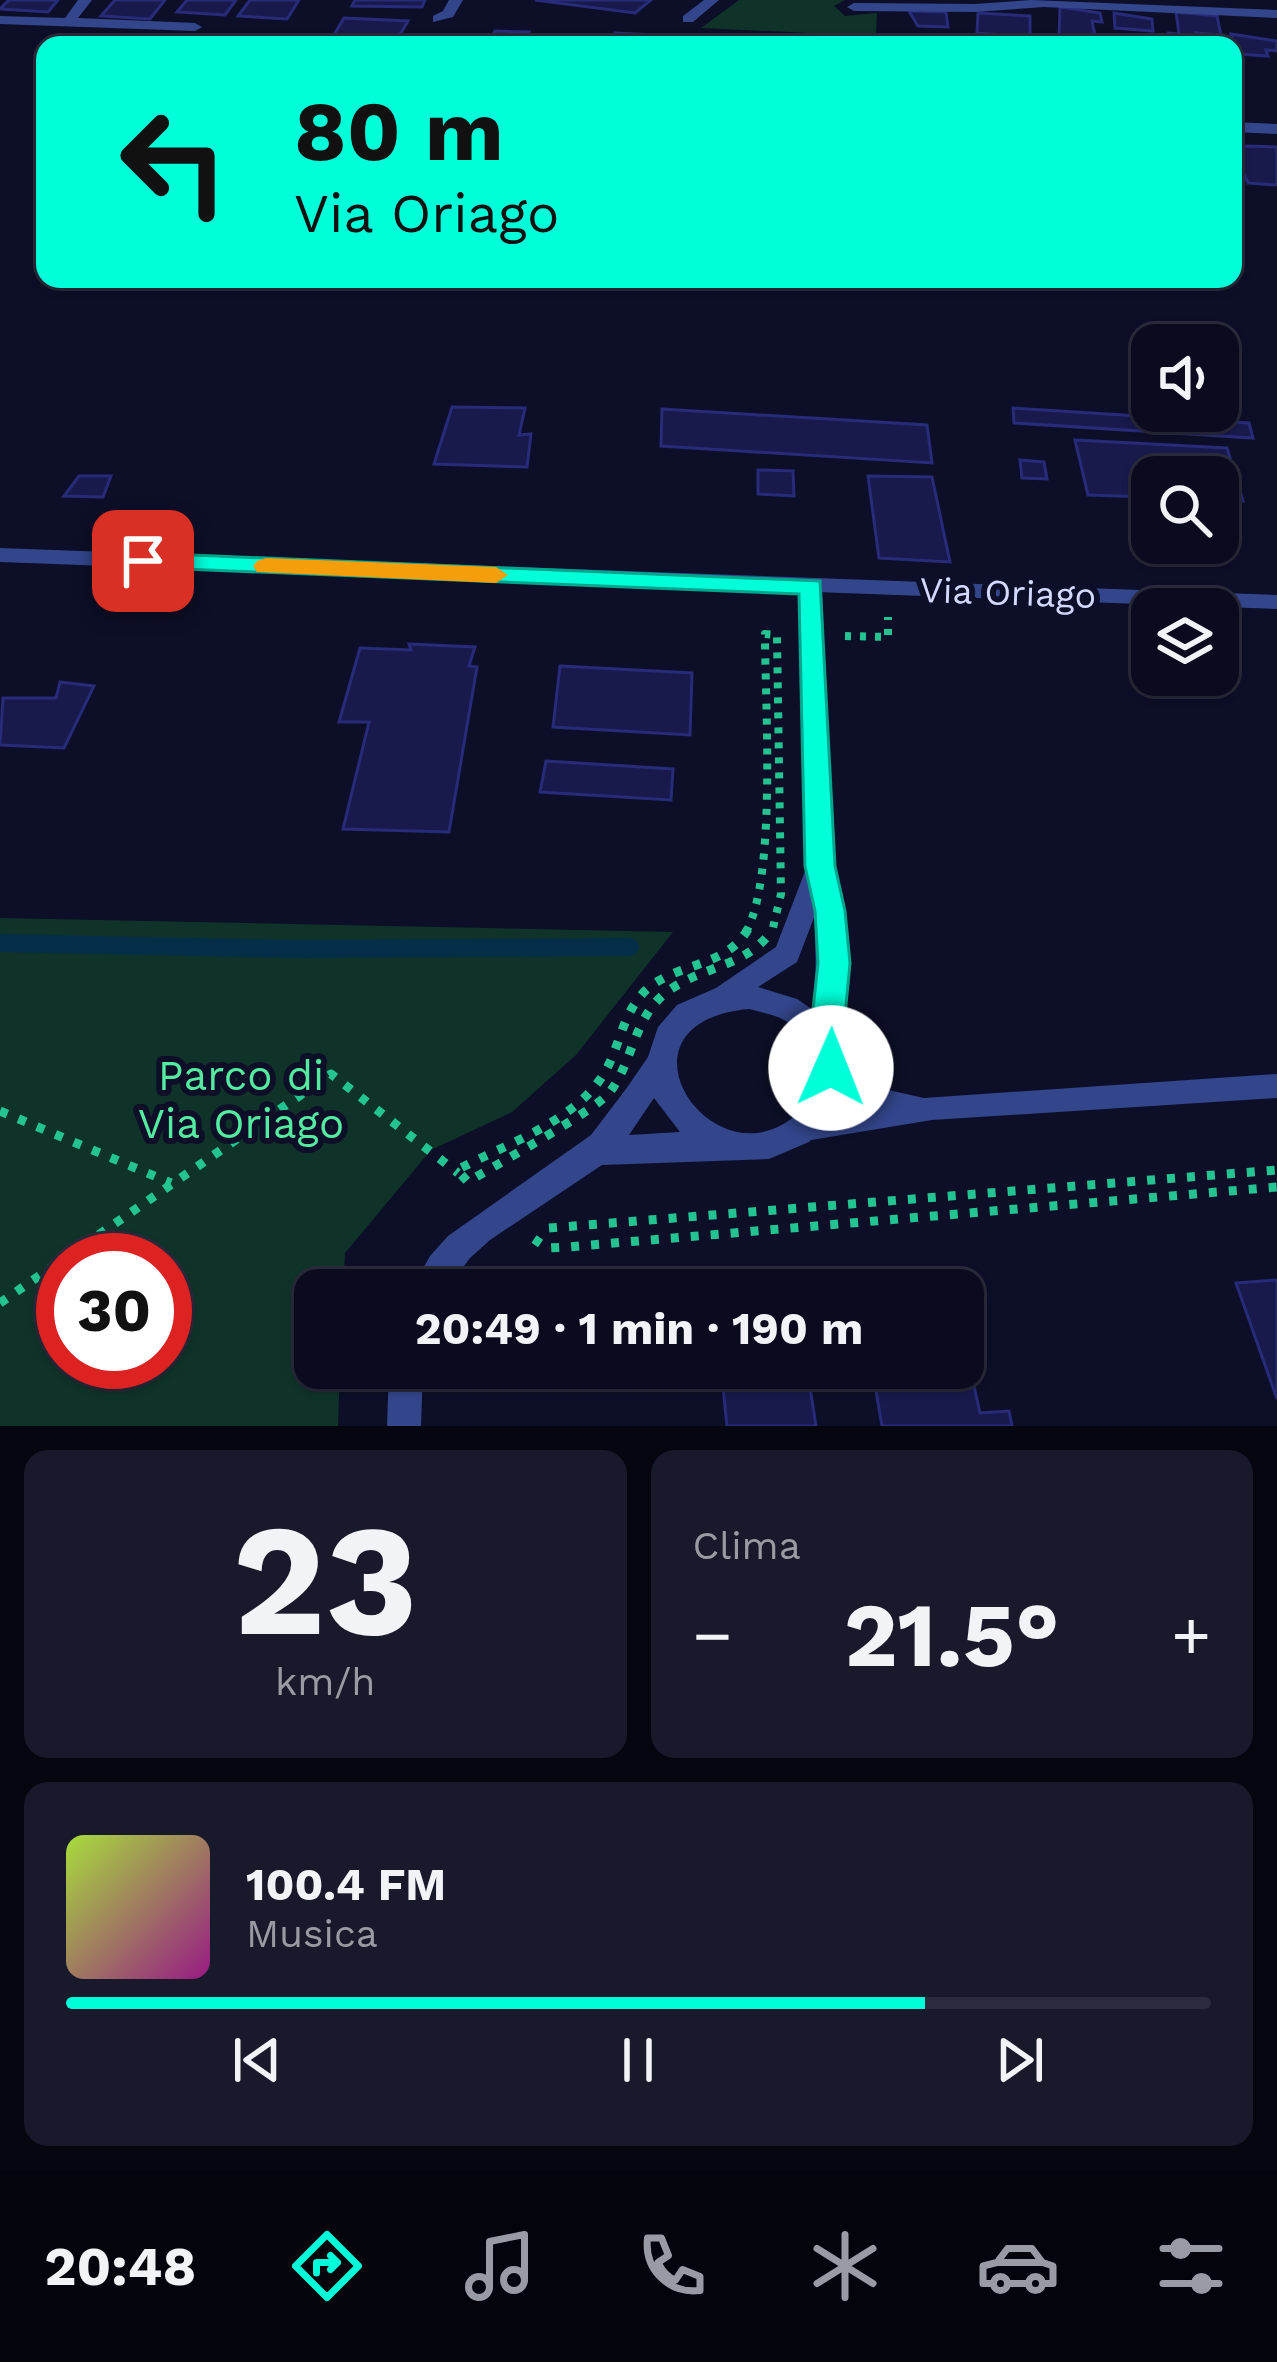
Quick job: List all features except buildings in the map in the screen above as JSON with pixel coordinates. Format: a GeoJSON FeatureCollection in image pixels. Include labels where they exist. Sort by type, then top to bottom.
{"type":"FeatureCollection","features":[{"type":"Feature","properties":{"kind":"street"},"geometry":{"type":"LineString","coordinates":[[68,22],[85,0]]}},
{"type":"Feature","properties":{"kind":"street"},"geometry":{"type":"LineString","coordinates":[[438,19],[448,14],[456,0]]}},
{"type":"Feature","properties":{"kind":"street"},"geometry":{"type":"LineString","coordinates":[[688,19],[712,0]]}},
{"type":"Feature","properties":{"kind":"street"},"geometry":{"type":"LineString","coordinates":[[854,7],[975,8],[1044,2],[1277,14]]}},
{"type":"Feature","properties":{"kind":"street"},"geometry":{"type":"LineString","coordinates":[[0,20],[196,28]]}},
{"type":"Feature","properties":{"kind":"street"},"geometry":{"type":"LineString","coordinates":[[1242,127],[1277,129]]}},
{"type":"Feature","properties":{"kind":"street","name":"Via Oriago"},"geometry":{"type":"LineString","coordinates":[[0,555],[1277,602]]}},
{"type":"Feature","properties":{"kind":"street"},"geometry":{"type":"LineString","coordinates":[[596,1151],[725,1144],[754,1148],[781,1142],[805,1129],[822,1110],[830,1089],[826,1047],[834,963],[820,866],[811,586]]}},
{"type":"Feature","properties":{"kind":"street"},"geometry":{"type":"LineString","coordinates":[[725,1144],[699,1133],[678,1115],[664,1093],[663,1044],[676,1023],[695,1007],[760,976],[787,953],[820,866]]}},
{"type":"Feature","properties":{"kind":"street"},"geometry":{"type":"LineString","coordinates":[[719,998],[772,1001],[797,1013],[826,1047]]}},
{"type":"Feature","properties":{"kind":"street"},"geometry":{"type":"LineString","coordinates":[[441,1269],[450,1255],[500,1215],[596,1151],[660,1064]]}},
{"type":"Feature","properties":{"kind":"street"},"geometry":{"type":"LineString","coordinates":[[404,1426],[405,1389]]}},
{"type":"Feature","properties":{"kind":"lane"},"geometry":{"type":"LineString","coordinates":[[805,1129],[932,1108],[1277,1086]]}},
{"type":"Feature","properties":{"kind":"lane"},"geometry":{"type":"LineString","coordinates":[[830,1089],[932,1108]]}},
{"type":"Feature","properties":{"kind":"path"},"geometry":{"type":"LineString","coordinates":[[837,636],[888,637],[887,605]]}},
{"type":"Feature","properties":{"kind":"path"},"geometry":{"type":"LineString","coordinates":[[765,634],[777,634],[781,894],[773,931],[753,954],[671,988],[658,1000],[636,1032],[609,1093],[468,1182],[458,1170],[596,1086],[621,1026],[646,990],[669,974],[739,945],[750,932],[762,880],[765,634]]}},
{"type":"Feature","properties":{"kind":"path"},"geometry":{"type":"LineString","coordinates":[[0,1303],[331,1074],[468,1182]]}},
{"type":"Feature","properties":{"kind":"path"},"geometry":{"type":"LineString","coordinates":[[0,1111],[172,1184]]}},
{"type":"Feature","properties":{"kind":"path"},"geometry":{"type":"LineString","coordinates":[[549,1228],[1277,1170]]}},
{"type":"Feature","properties":{"kind":"path"},"geometry":{"type":"LineString","coordinates":[[526,1235],[547,1248],[567,1247],[1277,1187]]}},
{"type":"Feature","properties":{"kind":"green space"},"geometry":{"type":"Polygon","coordinates":[[[739,0],[845,0],[834,6],[845,16],[877,13],[876,36],[701,28],[739,0]]]}},
{"type":"Feature","properties":{"kind":"green space","name":"Parco di Via Oriago"},"geometry":{"type":"Polygon","coordinates":[[[0,918],[673,932],[576,1055],[512,1112],[431,1150],[345,1253],[344,1269],[294,1269],[294,1389],[339,1389],[338,1426],[0,1426],[0,918]]]}},
{"type":"Feature","properties":{"kind":"waterway"},"geometry":{"type":"LineString","coordinates":[[0,943],[294,949],[630,947]]}},
{"type":"Feature","properties":{"kind":"slow traffic"},"geometry":{"type":"LineString","coordinates":[[266,566],[496,575]]}},
{"type":"Feature","properties":{"kind":"route"},"geometry":{"type":"LineString","coordinates":[[143,561],[811,586],[820,866],[834,963],[826,1047],[831,1068]]}}]}
